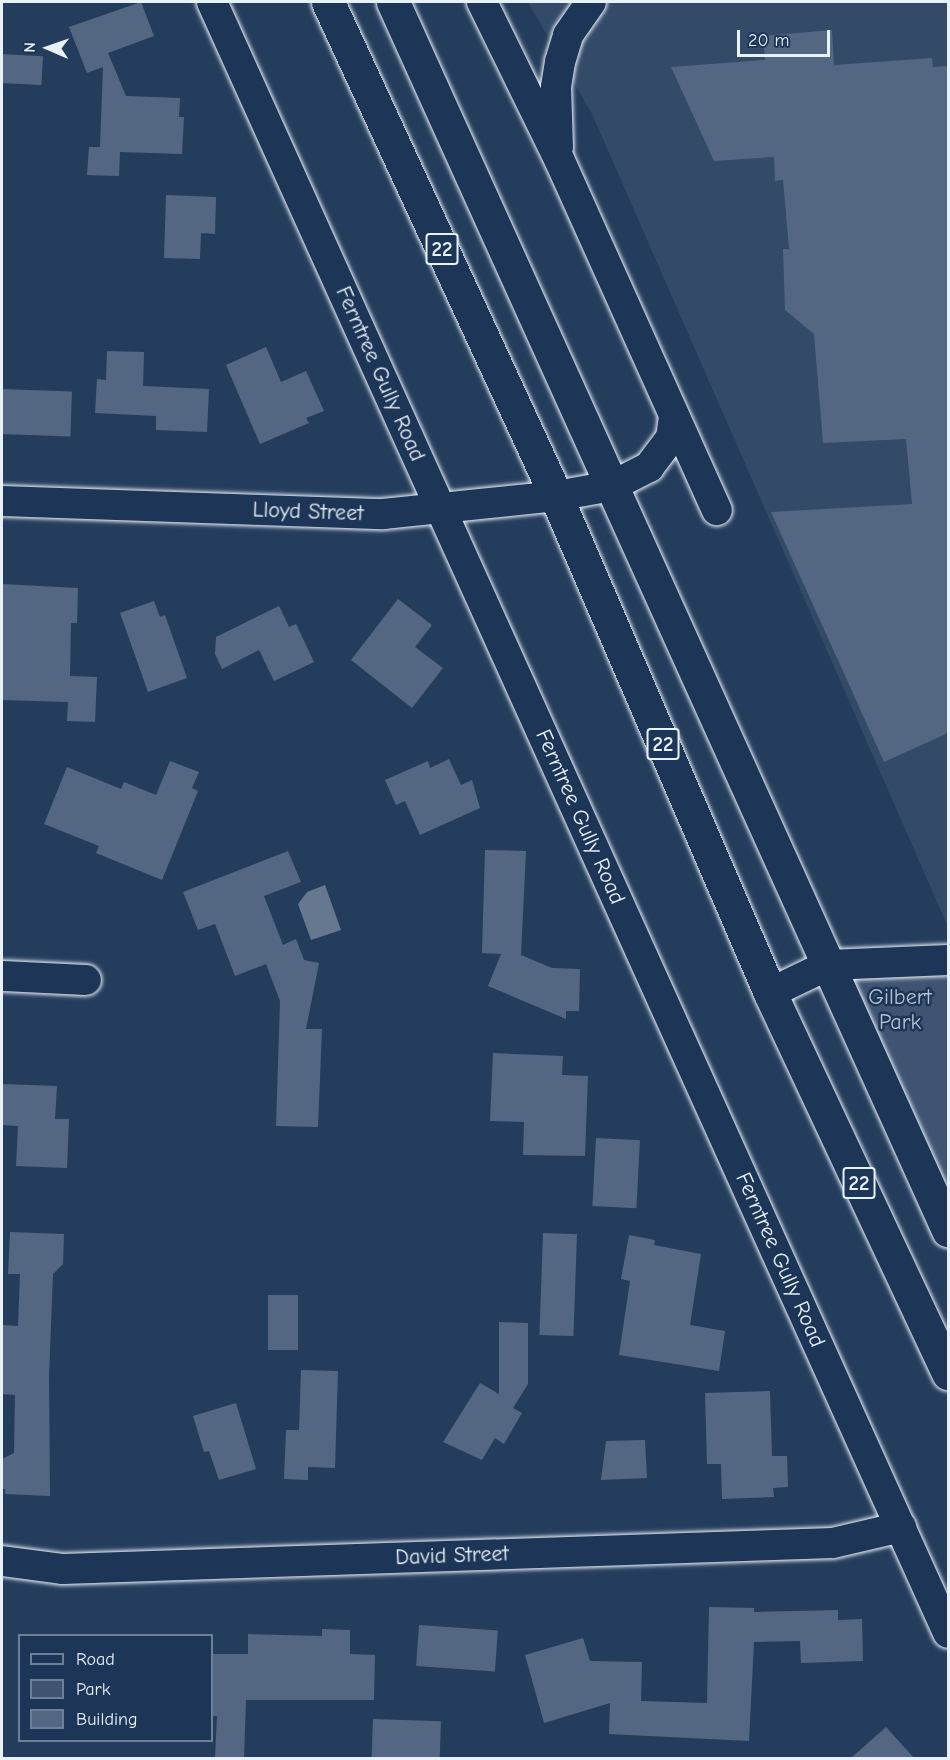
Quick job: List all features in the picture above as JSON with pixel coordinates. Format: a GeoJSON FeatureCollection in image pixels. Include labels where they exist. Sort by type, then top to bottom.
{"type":"FeatureCollection","features":[{"type":"Feature","properties":{"kind":"main road","name":"22"},"geometry":{"type":"LineString","coordinates":[[328,2],[556,496],[770,993],[948,1372]]}},
{"type":"Feature","properties":{"kind":"main road"},"geometry":{"type":"LineString","coordinates":[[393,2],[948,1230]]}},
{"type":"Feature","properties":{"kind":"street","name":"Ferntree Gully Road"},"geometry":{"type":"LineString","coordinates":[[212,2],[948,1633]]}},
{"type":"Feature","properties":{"kind":"street"},"geometry":{"type":"LineString","coordinates":[[482,2],[559,159],[717,510]]}},
{"type":"Feature","properties":{"kind":"street"},"geometry":{"type":"LineString","coordinates":[[559,159],[556,87],[560,62],[568,35],[591,2]]}},
{"type":"Feature","properties":{"kind":"street"},"geometry":{"type":"LineString","coordinates":[[612,486],[649,467],[663,452],[674,417]]}},
{"type":"Feature","properties":{"kind":"street","name":"Lloyd Street"},"geometry":{"type":"LineString","coordinates":[[2,501],[349,514],[441,510],[556,496],[612,486]]}},
{"type":"Feature","properties":{"kind":"street"},"geometry":{"type":"LineString","coordinates":[[770,993],[828,965],[948,960]]}},
{"type":"Feature","properties":{"kind":"street"},"geometry":{"type":"LineString","coordinates":[[2,976],[86,980]]}},
{"type":"Feature","properties":{"kind":"street","name":"David Street"},"geometry":{"type":"LineString","coordinates":[[2,1561],[63,1569],[833,1543],[900,1527]]}},
{"type":"Feature","properties":{"kind":"shaded area"},"geometry":{"type":"Polygon","coordinates":[[[528,2],[948,2],[948,927],[592,114],[528,2]]]}},
{"type":"Feature","properties":{"kind":"shaded area"},"geometry":{"type":"Polygon","coordinates":[[[325,885],[341,930],[311,940],[298,904],[307,892],[325,885]]]}},
{"type":"Feature","properties":{"kind":"green space","name":"Gilbert Park"},"geometry":{"type":"Polygon","coordinates":[[[948,960],[948,1230],[828,965],[948,960]]]}},
{"type":"Feature","properties":{"kind":"building"},"geometry":{"type":"Polygon","coordinates":[[[141,2],[154,36],[108,53],[126,96],[180,98],[179,117],[184,117],[182,154],[120,152],[119,176],[87,175],[89,147],[100,147],[103,67],[87,73],[69,27],[141,2]]]}},
{"type":"Feature","properties":{"kind":"building"},"geometry":{"type":"Polygon","coordinates":[[[832,30],[834,65],[932,58],[933,67],[948,66],[948,733],[884,762],[771,512],[912,504],[906,439],[823,443],[814,334],[785,310],[783,249],[789,249],[783,180],[775,181],[774,157],[714,161],[671,67],[765,60],[763,36],[832,30]]]}},
{"type":"Feature","properties":{"kind":"building"},"geometry":{"type":"Polygon","coordinates":[[[2,54],[43,56],[41,85],[2,83],[2,54]]]}},
{"type":"Feature","properties":{"kind":"building"},"geometry":{"type":"Polygon","coordinates":[[[166,195],[216,197],[215,234],[201,233],[200,259],[164,258],[166,195]]]}},
{"type":"Feature","properties":{"kind":"building"},"geometry":{"type":"Polygon","coordinates":[[[266,347],[281,382],[306,371],[324,411],[306,418],[309,423],[260,444],[226,365],[266,347]]]}},
{"type":"Feature","properties":{"kind":"building"},"geometry":{"type":"Polygon","coordinates":[[[107,351],[144,352],[143,386],[209,389],[207,432],[156,430],[156,416],[95,413],[97,379],[106,380],[107,351]]]}},
{"type":"Feature","properties":{"kind":"building"},"geometry":{"type":"Polygon","coordinates":[[[2,389],[72,391],[70,436],[2,434],[2,389]]]}},
{"type":"Feature","properties":{"kind":"building"},"geometry":{"type":"Polygon","coordinates":[[[2,584],[78,588],[77,623],[71,623],[70,676],[97,677],[95,722],[67,721],[68,702],[2,700],[2,584]]]}},
{"type":"Feature","properties":{"kind":"building"},"geometry":{"type":"Polygon","coordinates":[[[398,599],[432,625],[415,647],[443,668],[412,708],[351,660],[398,599]]]}},
{"type":"Feature","properties":{"kind":"building"},"geometry":{"type":"Polygon","coordinates":[[[154,601],[160,617],[165,615],[187,678],[148,692],[120,613],[154,601]]]}},
{"type":"Feature","properties":{"kind":"building"},"geometry":{"type":"Polygon","coordinates":[[[279,606],[289,627],[296,624],[314,662],[274,681],[259,650],[222,669],[215,654],[216,637],[279,606]]]}},
{"type":"Feature","properties":{"kind":"building"},"geometry":{"type":"Polygon","coordinates":[[[449,759],[461,785],[472,780],[480,808],[420,835],[405,801],[396,805],[385,780],[428,761],[430,768],[449,759]]]}},
{"type":"Feature","properties":{"kind":"building"},"geometry":{"type":"Polygon","coordinates":[[[170,761],[199,772],[192,788],[198,791],[162,880],[96,853],[99,846],[44,824],[67,767],[121,789],[124,782],[156,795],[170,761]]]}},
{"type":"Feature","properties":{"kind":"building"},"geometry":{"type":"Polygon","coordinates":[[[485,850],[526,851],[521,955],[552,968],[580,969],[579,1011],[566,1011],[566,1019],[488,986],[501,954],[482,953],[485,850]]]}},
{"type":"Feature","properties":{"kind":"building"},"geometry":{"type":"Polygon","coordinates":[[[288,851],[301,882],[264,896],[283,945],[296,939],[304,960],[319,963],[306,1029],[322,1029],[318,1127],[276,1126],[280,1001],[266,964],[235,976],[215,924],[198,930],[183,892],[288,851]]]}},
{"type":"Feature","properties":{"kind":"building"},"geometry":{"type":"Polygon","coordinates":[[[493,1053],[563,1056],[562,1075],[588,1076],[585,1156],[523,1155],[524,1122],[490,1121],[493,1053]]]}},
{"type":"Feature","properties":{"kind":"building"},"geometry":{"type":"Polygon","coordinates":[[[2,1084],[57,1086],[55,1119],[69,1119],[67,1168],[16,1166],[18,1126],[2,1125],[2,1084]]]}},
{"type":"Feature","properties":{"kind":"building"},"geometry":{"type":"Polygon","coordinates":[[[596,1138],[640,1140],[636,1208],[592,1206],[596,1138]]]}},
{"type":"Feature","properties":{"kind":"building"},"geometry":{"type":"Polygon","coordinates":[[[10,1232],[64,1234],[63,1264],[53,1274],[49,1376],[50,1496],[5,1494],[5,1489],[2,1489],[2,1459],[14,1453],[15,1395],[2,1394],[3,1325],[18,1326],[20,1274],[8,1274],[10,1232]]]}},
{"type":"Feature","properties":{"kind":"building"},"geometry":{"type":"Polygon","coordinates":[[[543,1233],[577,1234],[573,1336],[539,1335],[543,1233]]]}},
{"type":"Feature","properties":{"kind":"building"},"geometry":{"type":"Polygon","coordinates":[[[629,1235],[655,1240],[654,1245],[701,1254],[690,1325],[725,1331],[719,1371],[619,1355],[630,1281],[621,1279],[629,1235]]]}},
{"type":"Feature","properties":{"kind":"building"},"geometry":{"type":"Polygon","coordinates":[[[268,1295],[298,1295],[298,1350],[268,1350],[268,1295]]]}},
{"type":"Feature","properties":{"kind":"building"},"geometry":{"type":"Polygon","coordinates":[[[499,1322],[528,1323],[528,1384],[513,1408],[522,1413],[504,1444],[495,1438],[482,1460],[443,1442],[480,1383],[499,1394],[499,1322]]]}},
{"type":"Feature","properties":{"kind":"building"},"geometry":{"type":"Polygon","coordinates":[[[301,1370],[338,1371],[335,1468],[308,1467],[308,1480],[284,1479],[286,1430],[299,1430],[301,1370]]]}},
{"type":"Feature","properties":{"kind":"building"},"geometry":{"type":"Polygon","coordinates":[[[770,1391],[772,1456],[787,1456],[788,1487],[773,1488],[774,1497],[722,1499],[721,1464],[707,1464],[705,1393],[770,1391]]]}},
{"type":"Feature","properties":{"kind":"building"},"geometry":{"type":"Polygon","coordinates":[[[236,1403],[256,1469],[219,1480],[209,1451],[204,1452],[193,1416],[236,1403]]]}},
{"type":"Feature","properties":{"kind":"building"},"geometry":{"type":"Polygon","coordinates":[[[645,1440],[647,1478],[601,1480],[606,1441],[645,1440]]]}},
{"type":"Feature","properties":{"kind":"building"},"geometry":{"type":"Polygon","coordinates":[[[709,1607],[754,1608],[754,1612],[838,1610],[838,1620],[862,1619],[863,1661],[801,1663],[800,1641],[754,1642],[749,1741],[609,1734],[610,1703],[544,1723],[525,1655],[583,1638],[590,1661],[642,1662],[641,1701],[707,1703],[709,1607]]]}},
{"type":"Feature","properties":{"kind":"building"},"geometry":{"type":"Polygon","coordinates":[[[419,1625],[498,1631],[495,1671],[416,1666],[419,1625]]]}},
{"type":"Feature","properties":{"kind":"building"},"geometry":{"type":"Polygon","coordinates":[[[322,1629],[350,1630],[350,1654],[375,1655],[374,1700],[246,1700],[244,1758],[215,1758],[217,1716],[213,1716],[213,1654],[248,1654],[248,1634],[322,1636],[322,1629]]]}},
{"type":"Feature","properties":{"kind":"building"},"geometry":{"type":"Polygon","coordinates":[[[373,1719],[441,1721],[440,1758],[372,1758],[373,1719]]]}},
{"type":"Feature","properties":{"kind":"building"},"geometry":{"type":"Polygon","coordinates":[[[886,1727],[914,1758],[851,1758],[886,1727]]]}}]}
